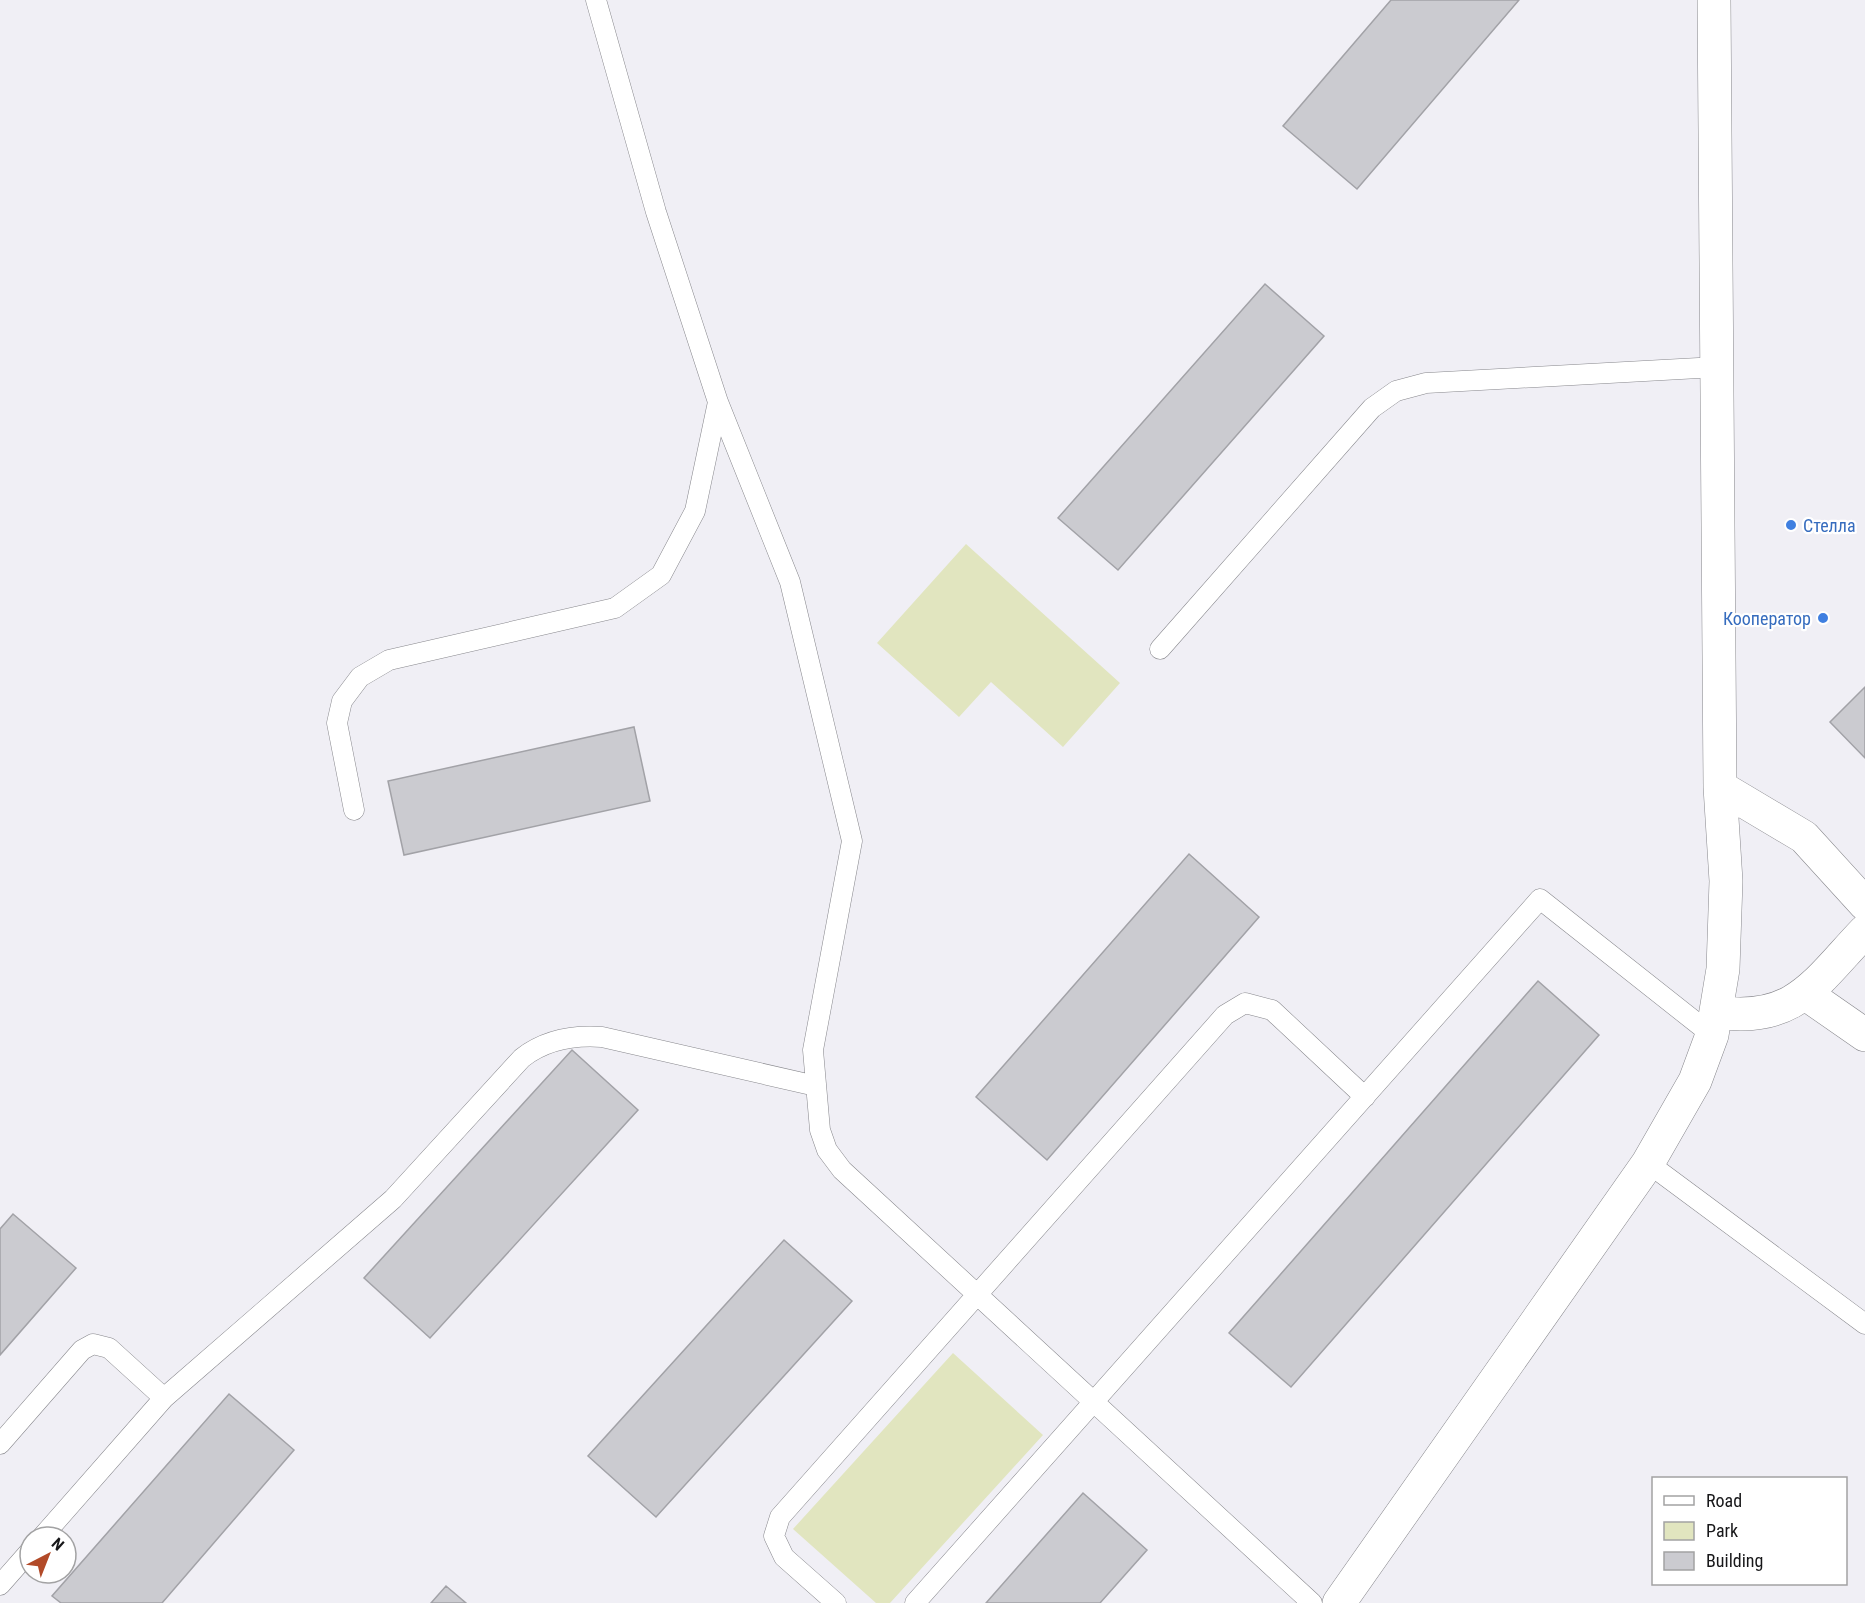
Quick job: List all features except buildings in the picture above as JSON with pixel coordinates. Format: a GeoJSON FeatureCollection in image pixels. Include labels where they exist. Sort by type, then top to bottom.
{"type":"FeatureCollection","features":[{"type":"Feature","properties":{"kind":"street"},"geometry":{"type":"LineString","coordinates":[[1339,1603],[1648,1163],[1695,1081],[1714,1024],[1723,969],[1726,881],[1720,787],[1714,0]]}},
{"type":"Feature","properties":{"kind":"street"},"geometry":{"type":"LineString","coordinates":[[1720,787],[1804,837],[1865,904]]}},
{"type":"Feature","properties":{"kind":"street"},"geometry":{"type":"LineString","coordinates":[[1714,1024],[1737,1015],[1758,1014],[1782,1008],[1806,994],[1865,931]]}},
{"type":"Feature","properties":{"kind":"street"},"geometry":{"type":"LineString","coordinates":[[1806,994],[1865,1035]]}},
{"type":"Feature","properties":{"kind":"lane"},"geometry":{"type":"LineString","coordinates":[[596,0],[656,212],[718,402],[790,582],[852,841],[813,1050],[820,1130],[827,1150],[842,1170],[1312,1603]]}},
{"type":"Feature","properties":{"kind":"lane"},"geometry":{"type":"LineString","coordinates":[[1160,649],[1372,408],[1396,391],[1426,383],[1717,367]]}},
{"type":"Feature","properties":{"kind":"lane"},"geometry":{"type":"LineString","coordinates":[[354,810],[338,723],[342,701],[360,677],[389,660],[615,608],[661,575],[695,511],[718,402]]}},
{"type":"Feature","properties":{"kind":"lane"},"geometry":{"type":"LineString","coordinates":[[915,1603],[1540,899],[1714,1024]]}},
{"type":"Feature","properties":{"kind":"lane"},"geometry":{"type":"LineString","coordinates":[[836,1603],[784,1557],[774,1536],[780,1517],[1225,1015],[1245,1003],[1272,1010],[1365,1097]]}},
{"type":"Feature","properties":{"kind":"lane"},"geometry":{"type":"LineString","coordinates":[[53,1525],[164,1398],[393,1199],[522,1058],[539,1047],[568,1038],[602,1037],[816,1086]]}},
{"type":"Feature","properties":{"kind":"lane"},"geometry":{"type":"LineString","coordinates":[[1648,1163],[1865,1324]]}},
{"type":"Feature","properties":{"kind":"lane"},"geometry":{"type":"LineString","coordinates":[[0,1444],[82,1350],[93,1344],[109,1348],[164,1398]]}},
{"type":"Feature","properties":{"kind":"lane"},"geometry":{"type":"LineString","coordinates":[[0,1585],[18,1565]]}},
{"type":"Feature","properties":{"kind":"green space"},"geometry":{"type":"Polygon","coordinates":[[[966,544],[1120,683],[1063,747],[991,682],[959,717],[877,643],[966,544]]]}},
{"type":"Feature","properties":{"kind":"green space"},"geometry":{"type":"Polygon","coordinates":[[[953,1353],[1043,1435],[890,1603],[876,1603],[793,1529],[953,1353]]]}},
{"type":"Feature","properties":{"kind":"place","name":"Стелла"},"geometry":{"type":"Point","coordinates":[1791,525]}},
{"type":"Feature","properties":{"kind":"place","name":"Кооператор"},"geometry":{"type":"Point","coordinates":[1823,618]}}]}
